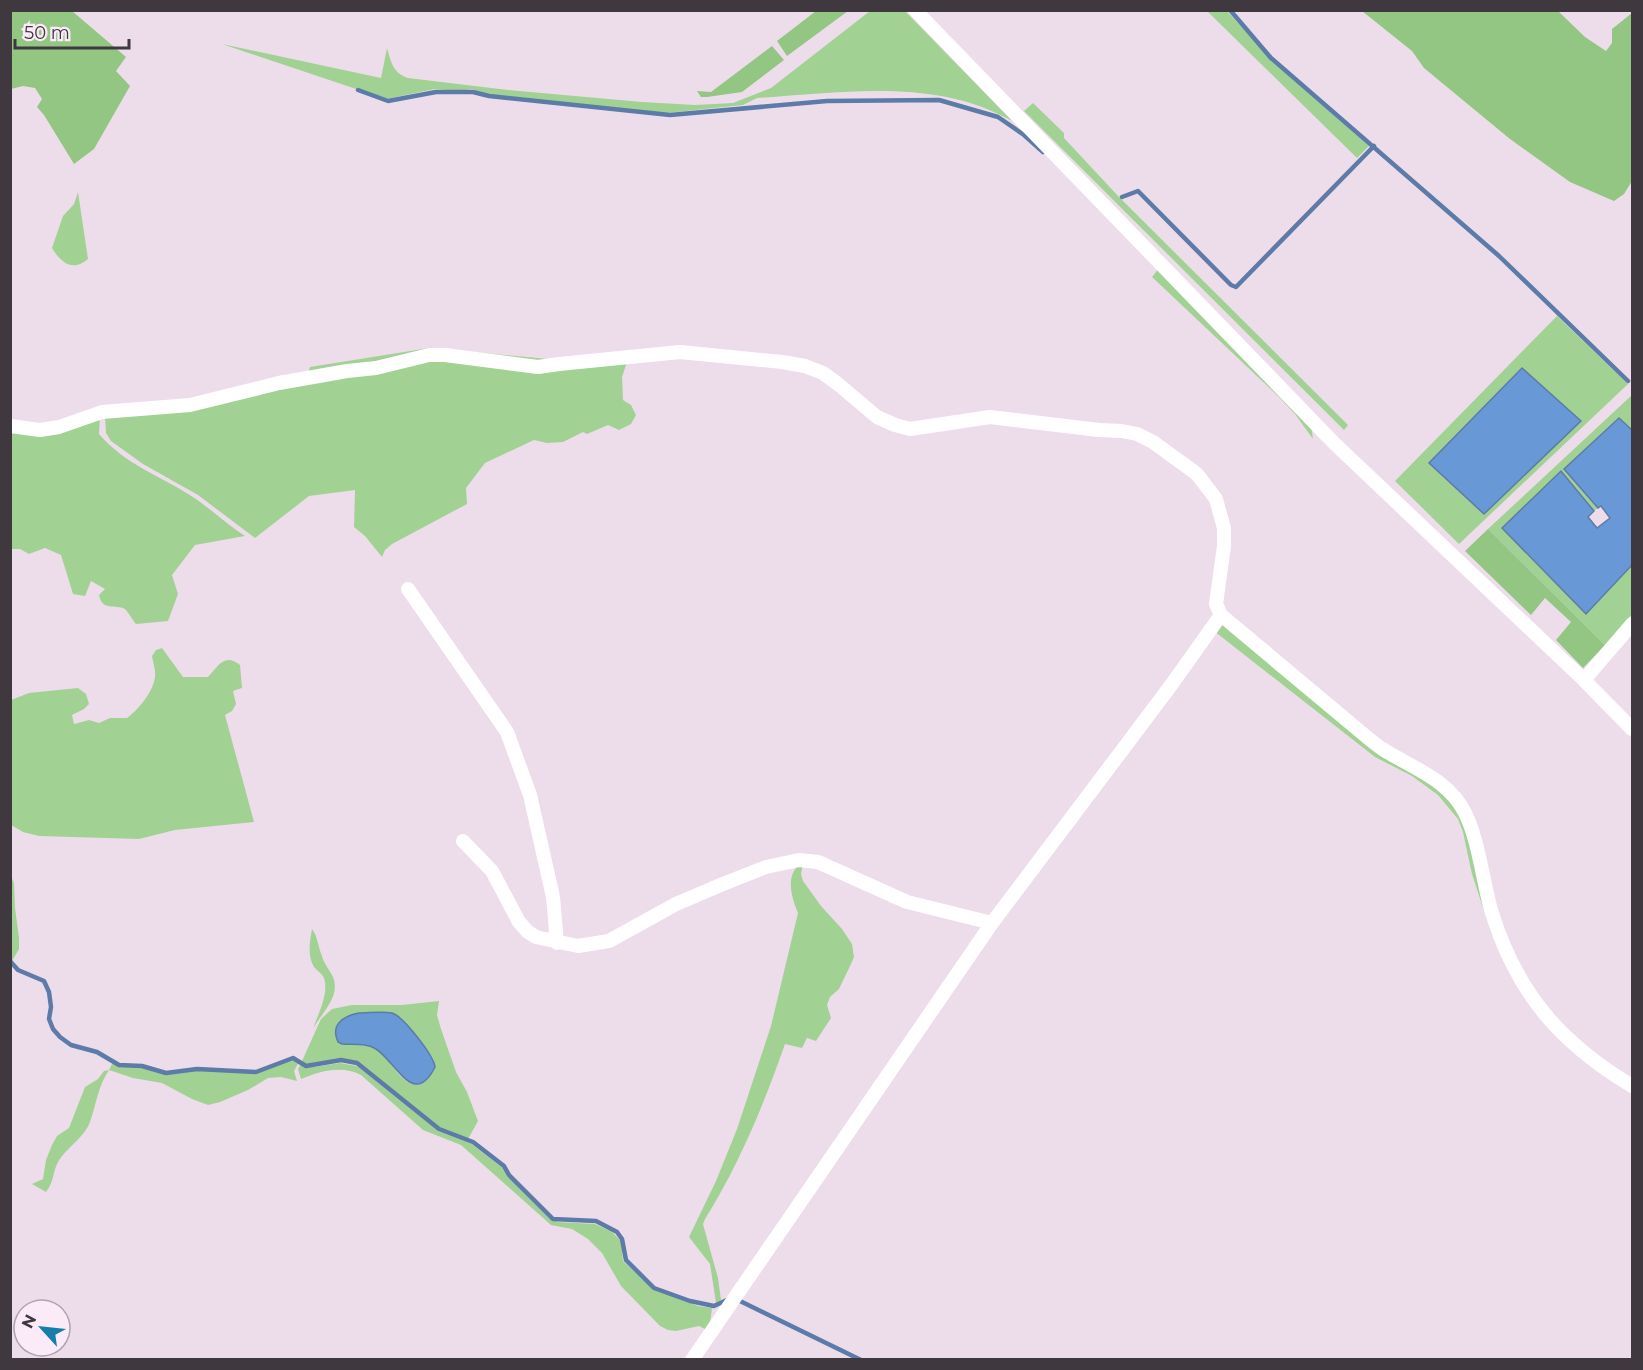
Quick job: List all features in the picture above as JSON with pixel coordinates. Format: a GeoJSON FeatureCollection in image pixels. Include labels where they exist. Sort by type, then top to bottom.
{"type":"FeatureCollection","features":[{"type":"Feature","properties":{"kind":"street"},"geometry":{"type":"LineString","coordinates":[[915,10],[1335,444],[1584,680],[1632,729]]}},
{"type":"Feature","properties":{"kind":"street"},"geometry":{"type":"LineString","coordinates":[[10,426],[40,430],[58,428],[102,412],[190,405],[279,383],[376,368],[429,355],[445,355],[538,368],[680,352],[805,366],[823,373],[877,417],[910,429],[990,417],[1137,434],[1153,442],[1197,474],[1216,499],[1224,528],[1224,546],[1216,604],[1221,615],[1362,733],[1383,749],[1435,778],[1457,800],[1466,813],[1492,910],[1506,950],[1537,1006],[1570,1042],[1588,1057],[1632,1086]]}},
{"type":"Feature","properties":{"kind":"street"},"geometry":{"type":"LineString","coordinates":[[408,589],[507,732],[530,795],[553,897],[557,943]]}},
{"type":"Feature","properties":{"kind":"street"},"geometry":{"type":"LineString","coordinates":[[692,1359],[992,923],[1169,688],[1221,615]]}},
{"type":"Feature","properties":{"kind":"street"},"geometry":{"type":"LineString","coordinates":[[1584,680],[1632,624]]}},
{"type":"Feature","properties":{"kind":"street"},"geometry":{"type":"LineString","coordinates":[[464,841],[492,872],[519,922],[536,938],[557,943],[578,946],[609,941],[676,904],[766,867],[799,860],[818,862],[907,902],[992,923]]}},
{"type":"Feature","properties":{"kind":"green space"},"geometry":{"type":"Polygon","coordinates":[[[10,11],[72,11],[126,57],[116,71],[130,86],[94,149],[74,164],[37,107],[42,99],[35,88],[23,86],[11,89],[10,11]]]}},
{"type":"Feature","properties":{"kind":"green space"},"geometry":{"type":"Polygon","coordinates":[[[816,11],[848,11],[787,56],[777,41],[816,11]]]}},
{"type":"Feature","properties":{"kind":"green space"},"geometry":{"type":"Polygon","coordinates":[[[870,11],[905,11],[1012,121],[982,107],[951,98],[887,91],[757,98],[743,105],[667,113],[488,95],[472,89],[460,91],[435,89],[386,99],[222,44],[381,78],[387,48],[396,70],[408,78],[508,90],[695,105],[733,103],[771,88],[870,11]]]}},
{"type":"Feature","properties":{"kind":"green space"},"geometry":{"type":"Polygon","coordinates":[[[1207,11],[1227,11],[1273,62],[1369,146],[1357,158],[1207,11]]]}},
{"type":"Feature","properties":{"kind":"green space"},"geometry":{"type":"Polygon","coordinates":[[[1362,11],[1558,11],[1585,37],[1606,51],[1612,43],[1612,29],[1632,13],[1632,181],[1624,194],[1614,201],[1570,182],[1510,139],[1424,68],[1412,51],[1362,11]]]}},
{"type":"Feature","properties":{"kind":"green space"},"geometry":{"type":"Polygon","coordinates":[[[772,46],[784,60],[742,92],[701,97],[697,91],[711,92],[772,46]]]}},
{"type":"Feature","properties":{"kind":"green space"},"geometry":{"type":"Polygon","coordinates":[[[1033,103],[1064,133],[1064,138],[1119,197],[1348,425],[1344,430],[1024,111],[1033,103]]]}},
{"type":"Feature","properties":{"kind":"green space"},"geometry":{"type":"Polygon","coordinates":[[[78,192],[88,259],[83,263],[72,265],[63,262],[52,248],[63,216],[74,204],[78,192]]]}},
{"type":"Feature","properties":{"kind":"green space"},"geometry":{"type":"Polygon","coordinates":[[[1159,268],[1311,424],[1313,439],[1295,414],[1278,396],[1152,277],[1159,268]]]}},
{"type":"Feature","properties":{"kind":"green space"},"geometry":{"type":"Polygon","coordinates":[[[1557,316],[1628,384],[1459,544],[1395,481],[1557,316]]]}},
{"type":"Feature","properties":{"kind":"green space"},"geometry":{"type":"Polygon","coordinates":[[[429,348],[551,361],[397,360],[308,373],[310,367],[429,348]]]}},
{"type":"Feature","properties":{"kind":"green space"},"geometry":{"type":"Polygon","coordinates":[[[436,359],[477,363],[510,370],[542,371],[627,362],[622,377],[623,400],[631,405],[636,415],[631,424],[619,430],[608,425],[587,434],[583,432],[563,442],[547,443],[534,440],[485,463],[466,488],[467,504],[392,544],[385,550],[382,557],[365,536],[354,527],[355,490],[309,496],[255,538],[198,495],[143,464],[111,441],[106,433],[105,416],[279,388],[436,359]]]}},
{"type":"Feature","properties":{"kind":"green space"},"geometry":{"type":"Polygon","coordinates":[[[1632,395],[1632,430],[1618,418],[1564,469],[1598,508],[1594,511],[1561,471],[1586,614],[1632,565],[1632,614],[1605,645],[1488,529],[1632,395]]]}},
{"type":"Feature","properties":{"kind":"green space"},"geometry":{"type":"Polygon","coordinates":[[[100,417],[99,434],[109,445],[145,470],[196,499],[245,536],[195,545],[172,575],[178,594],[168,621],[136,624],[125,609],[102,603],[99,595],[105,589],[91,581],[85,596],[73,594],[61,555],[45,548],[29,554],[20,549],[11,549],[11,432],[100,417]]]}},
{"type":"Feature","properties":{"kind":"green space"},"geometry":{"type":"Polygon","coordinates":[[[1488,529],[1605,645],[1583,668],[1556,640],[1571,622],[1545,598],[1531,615],[1465,551],[1488,529]]]}},
{"type":"Feature","properties":{"kind":"green space"},"geometry":{"type":"Polygon","coordinates":[[[1224,622],[1432,780],[1464,815],[1528,1002],[1509,972],[1491,932],[1472,874],[1458,819],[1438,795],[1412,776],[1375,757],[1214,631],[1224,622]]]}},
{"type":"Feature","properties":{"kind":"green space"},"geometry":{"type":"Polygon","coordinates":[[[162,648],[183,677],[208,677],[225,661],[234,661],[240,665],[242,688],[233,691],[236,704],[232,711],[225,715],[254,822],[175,830],[139,839],[39,836],[23,832],[11,825],[11,700],[29,693],[78,688],[86,694],[89,704],[72,715],[74,724],[89,720],[99,723],[110,718],[127,718],[141,705],[154,683],[155,669],[152,656],[156,650],[162,648]]]}},
{"type":"Feature","properties":{"kind":"green space"},"geometry":{"type":"Polygon","coordinates":[[[799,863],[803,864],[801,874],[803,881],[842,929],[852,944],[854,957],[839,989],[830,997],[827,1005],[831,1018],[816,1041],[807,1038],[802,1048],[785,1044],[750,1134],[703,1224],[718,1278],[721,1300],[716,1303],[710,1264],[689,1237],[716,1181],[737,1129],[771,1026],[798,913],[791,881],[799,863]]]}},
{"type":"Feature","properties":{"kind":"green space"},"geometry":{"type":"Polygon","coordinates":[[[11,876],[14,883],[19,938],[19,949],[12,961],[10,959],[11,876]]]}},
{"type":"Feature","properties":{"kind":"green space"},"geometry":{"type":"Polygon","coordinates":[[[312,929],[335,984],[329,1005],[313,1029],[323,1000],[325,982],[324,977],[314,967],[310,958],[312,929]]]}},
{"type":"Feature","properties":{"kind":"green space"},"geometry":{"type":"Polygon","coordinates":[[[439,1001],[437,1015],[441,1029],[456,1072],[467,1092],[478,1121],[468,1139],[440,1128],[358,1062],[341,1059],[306,1065],[302,1061],[321,1019],[332,1009],[352,1005],[402,1005],[439,1001]],[[359,1013],[338,1042],[371,1047],[384,1056],[407,1081],[414,1084],[422,1083],[434,1060],[421,1042],[402,1021],[392,1014],[359,1013]]]}},
{"type":"Feature","properties":{"kind":"green space"},"geometry":{"type":"Polygon","coordinates":[[[293,1059],[299,1062],[294,1071],[297,1081],[281,1077],[268,1078],[248,1090],[208,1105],[162,1083],[133,1078],[109,1070],[113,1062],[119,1065],[142,1066],[166,1074],[197,1070],[256,1073],[293,1059]]]}},
{"type":"Feature","properties":{"kind":"green space"},"geometry":{"type":"Polygon","coordinates":[[[340,1063],[357,1066],[438,1131],[470,1143],[503,1168],[509,1178],[548,1217],[558,1222],[595,1224],[612,1232],[621,1241],[623,1261],[653,1289],[698,1306],[712,1308],[709,1331],[699,1326],[676,1331],[660,1326],[621,1286],[602,1253],[588,1239],[572,1229],[551,1225],[461,1145],[423,1130],[361,1075],[346,1070],[331,1070],[301,1079],[298,1069],[300,1065],[314,1067],[340,1063]]]}},
{"type":"Feature","properties":{"kind":"green space"},"geometry":{"type":"Polygon","coordinates":[[[109,1070],[87,1128],[58,1162],[46,1192],[32,1184],[43,1179],[46,1160],[52,1145],[57,1136],[69,1128],[85,1087],[98,1079],[104,1071],[109,1070]]]}},
{"type":"Feature","properties":{"kind":"water"},"geometry":{"type":"Polygon","coordinates":[[[1522,368],[1581,421],[1484,514],[1429,463],[1522,368]]]}},
{"type":"Feature","properties":{"kind":"water"},"geometry":{"type":"Polygon","coordinates":[[[1619,418],[1632,430],[1632,565],[1586,614],[1502,528],[1561,471],[1594,511],[1588,517],[1597,528],[1610,518],[1601,506],[1598,508],[1564,469],[1619,418]]]}},
{"type":"Feature","properties":{"kind":"water"},"geometry":{"type":"Polygon","coordinates":[[[359,1013],[392,1013],[403,1021],[424,1046],[433,1062],[435,1067],[427,1079],[420,1084],[412,1083],[405,1079],[376,1049],[338,1042],[337,1026],[348,1016],[359,1013]]]}},
{"type":"Feature","properties":{"kind":"waterway"},"geometry":{"type":"LineString","coordinates":[[1230,10],[1271,58],[1499,256],[1628,381]]}},
{"type":"Feature","properties":{"kind":"waterway"},"geometry":{"type":"LineString","coordinates":[[358,90],[388,101],[436,92],[473,92],[489,96],[670,115],[827,101],[939,100],[998,117],[1043,152]]}},
{"type":"Feature","properties":{"kind":"waterway"},"geometry":{"type":"LineString","coordinates":[[1122,197],[1138,191],[1231,285],[1236,287],[1374,146]]}},
{"type":"Feature","properties":{"kind":"waterway"},"geometry":{"type":"LineString","coordinates":[[10,961],[18,970],[44,981],[49,992],[51,1007],[49,1019],[53,1029],[60,1037],[71,1045],[97,1052],[119,1065],[142,1066],[166,1073],[197,1069],[256,1072],[293,1058],[306,1066],[341,1060],[357,1063],[439,1129],[473,1142],[504,1166],[509,1175],[553,1219],[596,1221],[617,1232],[622,1239],[626,1260],[654,1288],[690,1301],[714,1306],[729,1299]]}},
{"type":"Feature","properties":{"kind":"waterway"},"geometry":{"type":"LineString","coordinates":[[740,1301],[861,1360]]}}]}
